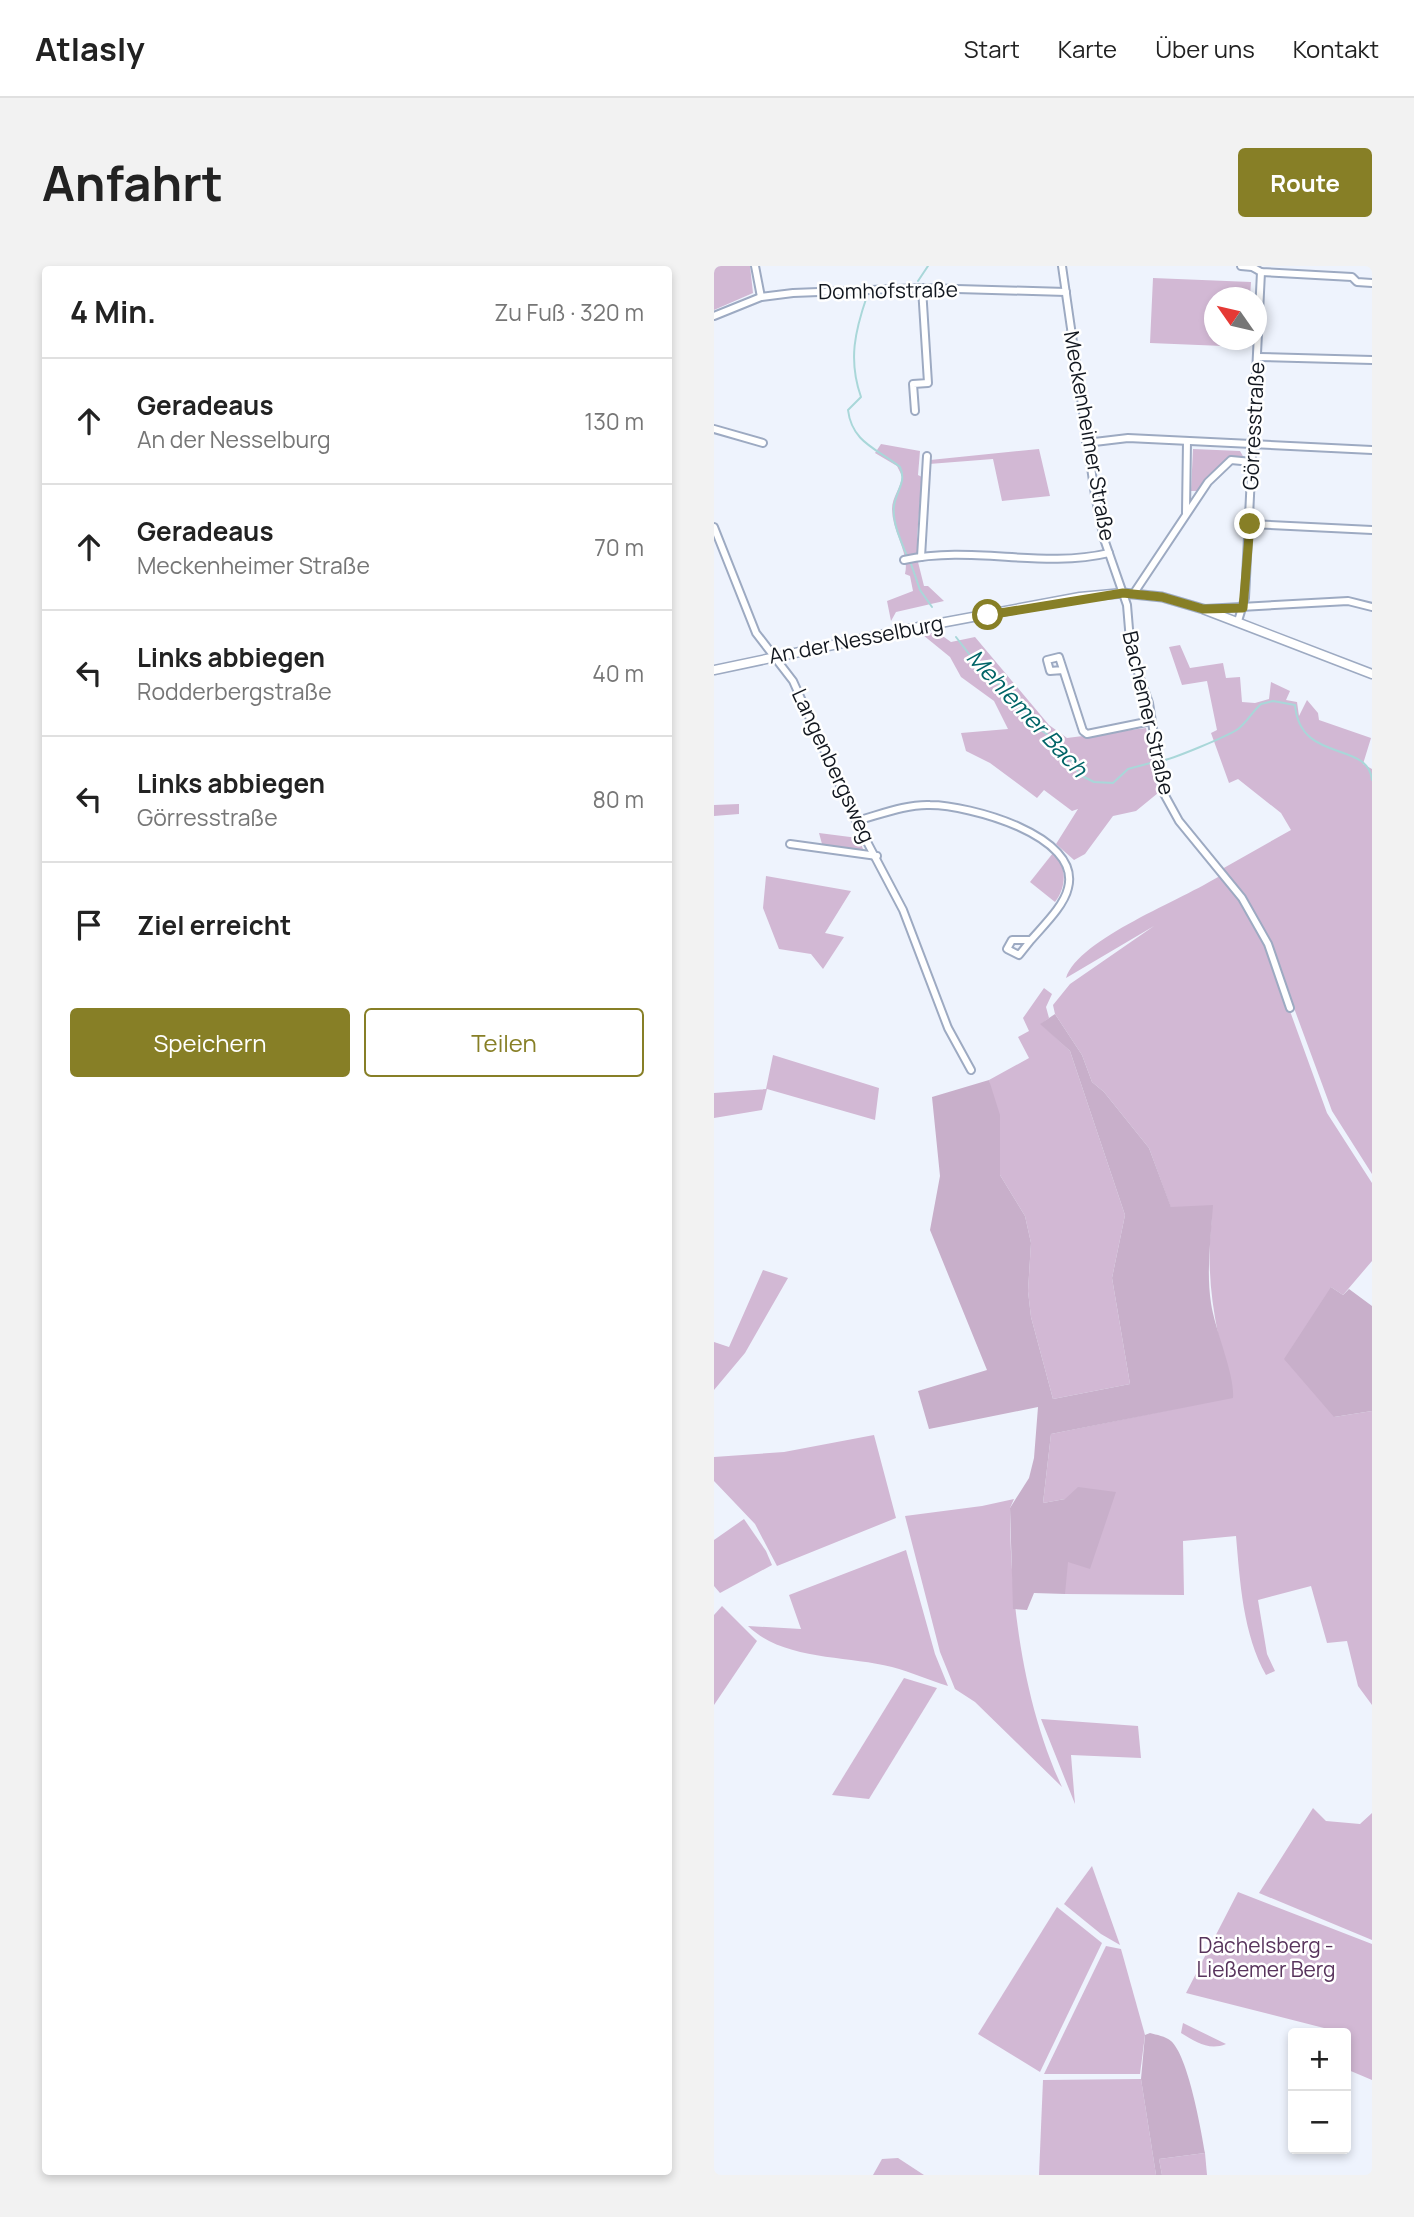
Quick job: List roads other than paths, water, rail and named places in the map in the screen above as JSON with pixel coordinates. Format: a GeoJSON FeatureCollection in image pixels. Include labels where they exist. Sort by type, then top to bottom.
{"type":"FeatureCollection","features":[{"type":"Feature","properties":{"kind":"street"},"geometry":{"type":"LineString","coordinates":[[755,266],[761,297]]}},
{"type":"Feature","properties":{"kind":"street","name":"Meckenheimer Straße"},"geometry":{"type":"LineString","coordinates":[[1062,266],[1086,443],[1109,552],[1123,593]]}},
{"type":"Feature","properties":{"kind":"street"},"geometry":{"type":"LineString","coordinates":[[1241,266],[1252,267],[1261,272],[1352,277],[1357,282],[1372,283]]}},
{"type":"Feature","properties":{"kind":"street","name":"Görresstraße"},"geometry":{"type":"LineString","coordinates":[[1238,621],[1243,608],[1250,524],[1261,272]]}},
{"type":"Feature","properties":{"kind":"street"},"geometry":{"type":"LineString","coordinates":[[915,411],[912,384],[928,383],[922,288]]}},
{"type":"Feature","properties":{"kind":"street","name":"Domhofstraße"},"geometry":{"type":"LineString","coordinates":[[714,316],[761,297],[922,288],[1066,292]]}},
{"type":"Feature","properties":{"kind":"street"},"geometry":{"type":"LineString","coordinates":[[1258,357],[1372,360]]}},
{"type":"Feature","properties":{"kind":"street"},"geometry":{"type":"LineString","coordinates":[[714,429],[763,443]]}},
{"type":"Feature","properties":{"kind":"street"},"geometry":{"type":"LineString","coordinates":[[1086,443],[1128,438],[1372,450]]}},
{"type":"Feature","properties":{"kind":"street"},"geometry":{"type":"LineString","coordinates":[[1186,515],[1187,442]]}},
{"type":"Feature","properties":{"kind":"street"},"geometry":{"type":"LineString","coordinates":[[917,557],[927,456]]}},
{"type":"Feature","properties":{"kind":"street"},"geometry":{"type":"LineString","coordinates":[[1134,593],[1208,482],[1231,460],[1252,462]]}},
{"type":"Feature","properties":{"kind":"street"},"geometry":{"type":"LineString","coordinates":[[1250,524],[1372,530]]}},
{"type":"Feature","properties":{"kind":"street","name":"Langenbergsweg"},"geometry":{"type":"LineString","coordinates":[[714,527],[756,633],[793,681],[856,821],[877,856],[903,911],[948,1028],[971,1070]]}},
{"type":"Feature","properties":{"kind":"street"},"geometry":{"type":"LineString","coordinates":[[904,560],[970,555],[1069,559],[1109,552]]}},
{"type":"Feature","properties":{"kind":"street"},"geometry":{"type":"LineString","coordinates":[[1123,593],[1162,597],[1203,609],[1372,674]]}},
{"type":"Feature","properties":{"kind":"street","name":"An der Nesselburg"},"geometry":{"type":"LineString","coordinates":[[714,670],[773,656],[1060,601],[1123,593]]}},
{"type":"Feature","properties":{"kind":"street","name":"Bachemer Straße"},"geometry":{"type":"LineString","coordinates":[[1123,593],[1131,653],[1149,703],[1157,767],[1171,809],[1242,898],[1268,944],[1290,1008]]}},
{"type":"Feature","properties":{"kind":"street"},"geometry":{"type":"LineString","coordinates":[[1203,609],[1348,601],[1372,607]]}},
{"type":"Feature","properties":{"kind":"street"},"geometry":{"type":"LineString","coordinates":[[1063,670],[1083,731],[1087,734],[1152,721]]}},
{"type":"Feature","properties":{"kind":"street"},"geometry":{"type":"LineString","coordinates":[[856,821],[923,805],[948,806],[1018,826],[1051,844],[1068,865],[1068,889],[1031,940]]}},
{"type":"Feature","properties":{"kind":"street","name":"Langenbergsweg"},"geometry":{"type":"LineString","coordinates":[[790,844],[877,856]]}},
{"type":"Feature","properties":{"kind":"waterway","name":"Mehlemer Bach"},"geometry":{"type":"LineString","coordinates":[[918,281],[928,266]]}},
{"type":"Feature","properties":{"kind":"waterway","name":"Mehlemer Bach"},"geometry":{"type":"LineString","coordinates":[[867,296],[859,321],[854,358],[861,397],[848,410],[850,421],[860,438],[900,467],[902,482],[895,500],[894,518],[907,556]]}},
{"type":"Feature","properties":{"kind":"waterway","name":"Mehlemer Bach"},"geometry":{"type":"LineString","coordinates":[[910,561],[920,590],[932,607]]}},
{"type":"Feature","properties":{"kind":"waterway","name":"Mehlemer Bach"},"geometry":{"type":"LineString","coordinates":[[956,637],[976,663],[1014,699],[1027,720],[1062,745],[1080,775],[1094,782],[1113,783],[1128,769],[1154,762]]}},
{"type":"Feature","properties":{"kind":"waterway","name":"Mehlemer Bach"},"geometry":{"type":"LineString","coordinates":[[1160,761],[1232,732],[1261,704],[1273,701],[1295,705],[1300,724],[1309,736],[1359,760],[1368,768],[1372,780]]}},
{"type":"Feature","properties":{"kind":"park label","name":"Dächelsberg - Ließemer Berg"},"geometry":{"type":"Point","coordinates":[1266,1958]}}]}
